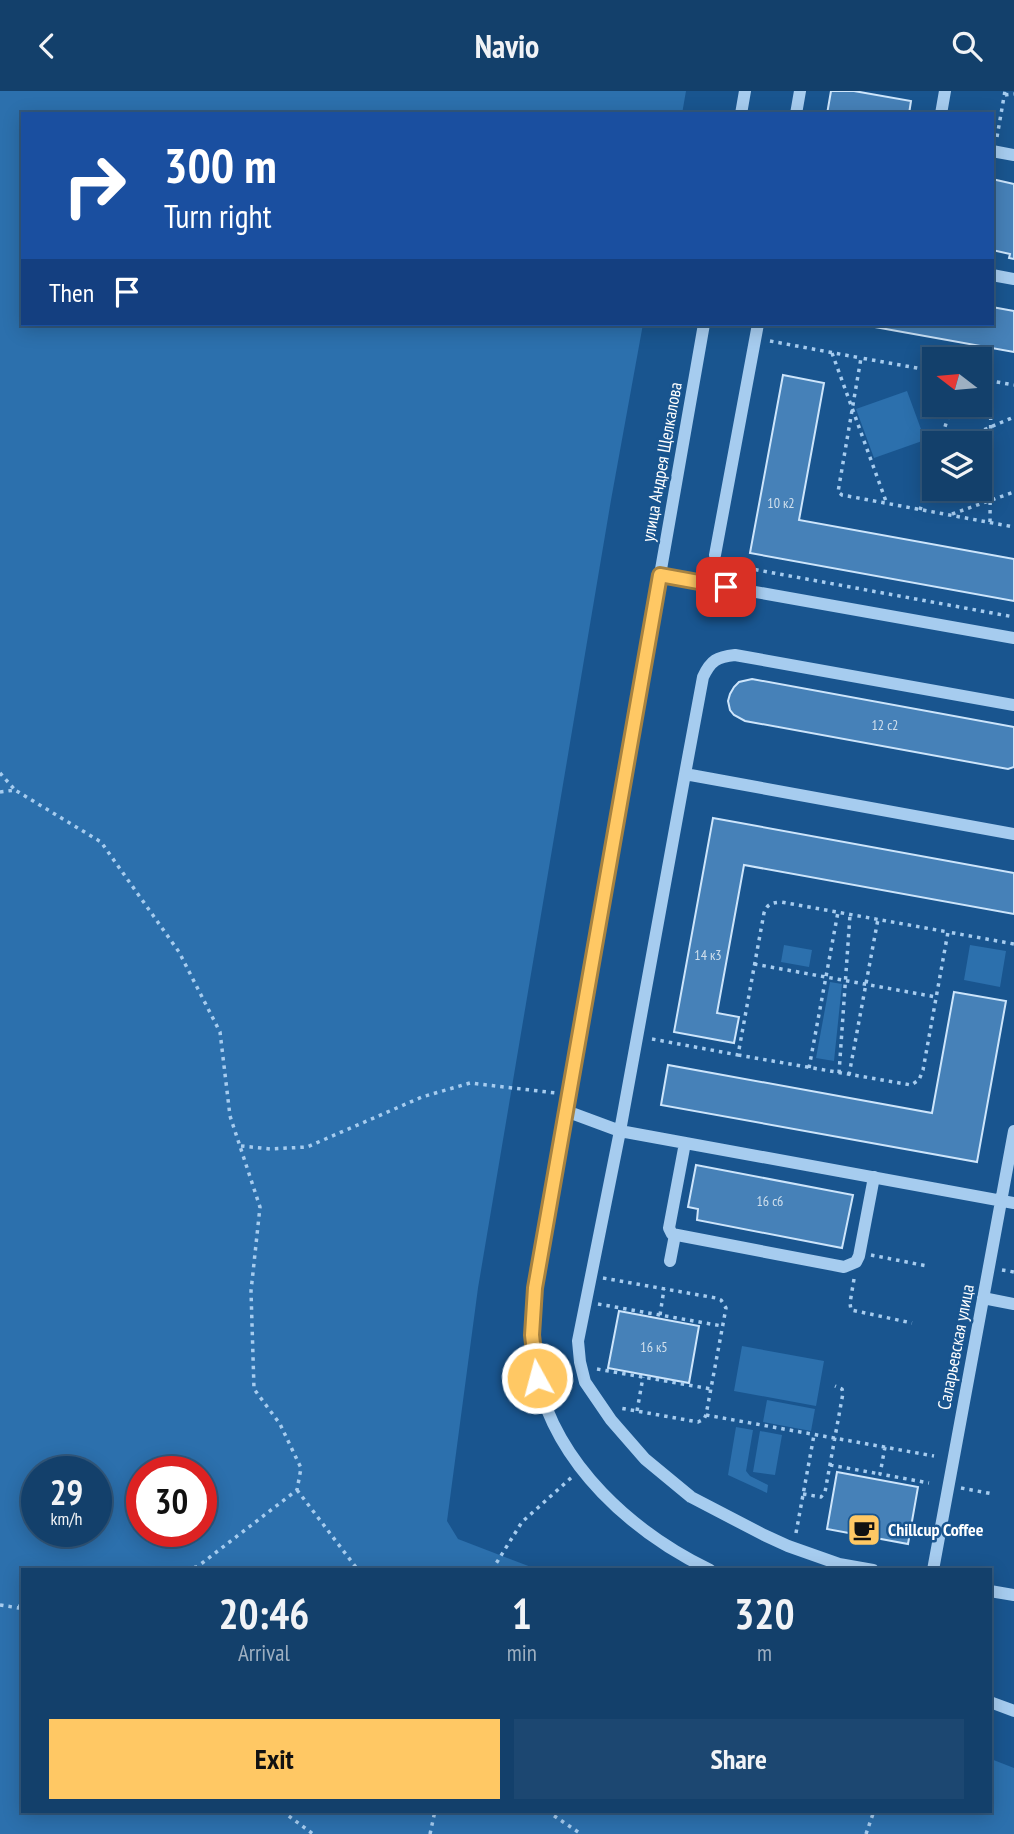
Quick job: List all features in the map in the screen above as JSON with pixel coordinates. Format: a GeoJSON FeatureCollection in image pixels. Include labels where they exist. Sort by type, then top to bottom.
{"type":"FeatureCollection","features":[{"type":"Feature","properties":{"kind":"street"},"geometry":{"type":"LineString","coordinates":[[741,112],[745,91]]}},
{"type":"Feature","properties":{"kind":"street"},"geometry":{"type":"LineString","coordinates":[[796,112],[800,91]]}},
{"type":"Feature","properties":{"kind":"street"},"geometry":{"type":"LineString","coordinates":[[941,112],[945,91]]}},
{"type":"Feature","properties":{"kind":"street"},"geometry":{"type":"LineString","coordinates":[[994,151],[1014,155]]}},
{"type":"Feature","properties":{"kind":"street"},"geometry":{"type":"LineString","coordinates":[[994,275],[1014,279]]}},
{"type":"Feature","properties":{"kind":"street","name":"улица Андрея Щелкалова"},"geometry":{"type":"LineString","coordinates":[[704,326],[535,1288],[532,1335],[537,1378],[549,1415],[566,1448],[581,1469],[635,1525],[706,1568]]}},
{"type":"Feature","properties":{"kind":"street"},"geometry":{"type":"LineString","coordinates":[[715,555],[758,326]]}},
{"type":"Feature","properties":{"kind":"street"},"geometry":{"type":"LineString","coordinates":[[660,575],[1014,638]]}},
{"type":"Feature","properties":{"kind":"street"},"geometry":{"type":"LineString","coordinates":[[862,1568],[839,1564],[794,1548],[691,1497],[645,1459],[611,1420],[585,1382],[578,1341],[638,1037],[703,677],[709,664],[721,656],[735,655],[1014,705]]}},
{"type":"Feature","properties":{"kind":"street"},"geometry":{"type":"LineString","coordinates":[[685,774],[1014,834]]}},
{"type":"Feature","properties":{"kind":"street"},"geometry":{"type":"LineString","coordinates":[[566,1111],[620,1131],[1008,1201]]}},
{"type":"Feature","properties":{"kind":"street","name":"Саларьевская улица"},"geometry":{"type":"LineString","coordinates":[[933,1568],[983,1298],[1008,1201],[1014,1131]]}},
{"type":"Feature","properties":{"kind":"street"},"geometry":{"type":"LineString","coordinates":[[685,1143],[669,1227],[675,1235],[844,1267],[856,1262],[859,1254],[874,1177]]}},
{"type":"Feature","properties":{"kind":"street"},"geometry":{"type":"LineString","coordinates":[[670,1262],[675,1235]]}},
{"type":"Feature","properties":{"kind":"street"},"geometry":{"type":"LineString","coordinates":[[983,1298],[1014,1304]]}},
{"type":"Feature","properties":{"kind":"street"},"geometry":{"type":"LineString","coordinates":[[992,1591],[1014,1595]]}},
{"type":"Feature","properties":{"kind":"street"},"geometry":{"type":"LineString","coordinates":[[992,1703],[1014,1711]]}},
{"type":"Feature","properties":{"kind":"path"},"geometry":{"type":"LineString","coordinates":[[994,146],[1005,93],[1014,94]]}},
{"type":"Feature","properties":{"kind":"path"},"geometry":{"type":"LineString","coordinates":[[788,345],[922,369]]}},
{"type":"Feature","properties":{"kind":"path"},"geometry":{"type":"LineString","coordinates":[[832,353],[887,504]]}},
{"type":"Feature","properties":{"kind":"path"},"geometry":{"type":"LineString","coordinates":[[861,358],[838,492],[887,504],[1014,527]]}},
{"type":"Feature","properties":{"kind":"path"},"geometry":{"type":"LineString","coordinates":[[992,381],[1014,386]]}},
{"type":"Feature","properties":{"kind":"path"},"geometry":{"type":"LineString","coordinates":[[991,417],[991,431]]}},
{"type":"Feature","properties":{"kind":"path"},"geometry":{"type":"LineString","coordinates":[[982,431],[1014,417]]}},
{"type":"Feature","properties":{"kind":"path"},"geometry":{"type":"LineString","coordinates":[[992,500],[1014,492]]}},
{"type":"Feature","properties":{"kind":"path"},"geometry":{"type":"LineString","coordinates":[[920,510],[923,501]]}},
{"type":"Feature","properties":{"kind":"path"},"geometry":{"type":"LineString","coordinates":[[950,515],[990,501],[990,522]]}},
{"type":"Feature","properties":{"kind":"path"},"geometry":{"type":"LineString","coordinates":[[730,565],[1014,617]]}},
{"type":"Feature","properties":{"kind":"path"},"geometry":{"type":"LineString","coordinates":[[0,773],[15,790],[101,842],[179,952],[220,1032],[230,1116],[260,1207],[251,1291],[254,1389],[280,1424],[301,1468],[297,1490],[197,1567],[187,1568]]}},
{"type":"Feature","properties":{"kind":"path"},"geometry":{"type":"LineString","coordinates":[[0,792],[15,790]]}},
{"type":"Feature","properties":{"kind":"path"},"geometry":{"type":"LineString","coordinates":[[738,1055],[764,913],[771,903],[781,902],[1014,944]]}},
{"type":"Feature","properties":{"kind":"path"},"geometry":{"type":"LineString","coordinates":[[809,1068],[838,912]]}},
{"type":"Feature","properties":{"kind":"path"},"geometry":{"type":"LineString","coordinates":[[839,1073],[850,915]]}},
{"type":"Feature","properties":{"kind":"path"},"geometry":{"type":"LineString","coordinates":[[849,1075],[878,919]]}},
{"type":"Feature","properties":{"kind":"path"},"geometry":{"type":"LineString","coordinates":[[638,1037],[911,1085],[919,1080],[923,1070],[948,932]]}},
{"type":"Feature","properties":{"kind":"path"},"geometry":{"type":"LineString","coordinates":[[754,964],[936,997]]}},
{"type":"Feature","properties":{"kind":"path"},"geometry":{"type":"LineString","coordinates":[[240,1146],[271,1149],[307,1147],[422,1097],[470,1083],[569,1095]]}},
{"type":"Feature","properties":{"kind":"path"},"geometry":{"type":"LineString","coordinates":[[912,1323],[851,1311],[849,1303],[859,1254],[927,1266]]}},
{"type":"Feature","properties":{"kind":"path"},"geometry":{"type":"LineString","coordinates":[[591,1276],[721,1300],[726,1308],[706,1415],[701,1421],[601,1405]]}},
{"type":"Feature","properties":{"kind":"path"},"geometry":{"type":"LineString","coordinates":[[660,1315],[664,1289]]}},
{"type":"Feature","properties":{"kind":"path"},"geometry":{"type":"LineString","coordinates":[[586,1301],[723,1326]]}},
{"type":"Feature","properties":{"kind":"path"},"geometry":{"type":"LineString","coordinates":[[581,1366],[711,1389]]}},
{"type":"Feature","properties":{"kind":"path"},"geometry":{"type":"LineString","coordinates":[[637,1411],[643,1377]]}},
{"type":"Feature","properties":{"kind":"path"},"geometry":{"type":"LineString","coordinates":[[803,1494],[818,1497],[824,1495],[843,1390],[835,1386]]}},
{"type":"Feature","properties":{"kind":"path"},"geometry":{"type":"LineString","coordinates":[[706,1415],[934,1456]]}},
{"type":"Feature","properties":{"kind":"path"},"geometry":{"type":"LineString","coordinates":[[794,1548],[814,1435]]}},
{"type":"Feature","properties":{"kind":"path"},"geometry":{"type":"LineString","coordinates":[[880,1474],[885,1447]]}},
{"type":"Feature","properties":{"kind":"path"},"geometry":{"type":"LineString","coordinates":[[830,1465],[929,1483]]}},
{"type":"Feature","properties":{"kind":"path"},"geometry":{"type":"LineString","coordinates":[[493,1568],[522,1521],[581,1469]]}},
{"type":"Feature","properties":{"kind":"path"},"geometry":{"type":"LineString","coordinates":[[948,1486],[993,1494]]}},
{"type":"Feature","properties":{"kind":"path"},"geometry":{"type":"LineString","coordinates":[[297,1490],[356,1568]]}},
{"type":"Feature","properties":{"kind":"path"},"geometry":{"type":"LineString","coordinates":[[21,1602],[21,1612]]}},
{"type":"Feature","properties":{"kind":"path"},"geometry":{"type":"LineString","coordinates":[[0,1605],[19,1608]]}},
{"type":"Feature","properties":{"kind":"path"},"geometry":{"type":"LineString","coordinates":[[285,1813],[313,1834]]}},
{"type":"Feature","properties":{"kind":"path"},"geometry":{"type":"LineString","coordinates":[[430,1834],[435,1813]]}},
{"type":"Feature","properties":{"kind":"path"},"geometry":{"type":"LineString","coordinates":[[550,1813],[581,1834]]}},
{"type":"Feature","properties":{"kind":"path"},"geometry":{"type":"LineString","coordinates":[[866,1834],[873,1813]]}},
{"type":"Feature","properties":{"kind":"shaded area"},"geometry":{"type":"Polygon","coordinates":[[[0,91],[686,91],[682,112],[21,112],[21,326],[643,326],[478,1288],[447,1521],[458,1539],[534,1568],[21,1568],[21,1813],[992,1813],[992,1759],[1014,1768],[1014,1834],[0,1834],[0,91]]]}},
{"type":"Feature","properties":{"kind":"shaded area"},"geometry":{"type":"Polygon","coordinates":[[[907,391],[922,432],[922,441],[874,458],[856,409],[907,391]]]}},
{"type":"Feature","properties":{"kind":"shaded area"},"geometry":{"type":"Polygon","coordinates":[[[784,945],[812,950],[809,967],[781,962],[784,945]]]}},
{"type":"Feature","properties":{"kind":"shaded area"},"geometry":{"type":"Polygon","coordinates":[[[970,945],[1006,951],[1000,987],[964,980],[970,945]]]}},
{"type":"Feature","properties":{"kind":"shaded area"},"geometry":{"type":"Polygon","coordinates":[[[830,982],[842,984],[834,1061],[816,1058],[830,982]]]}},
{"type":"Feature","properties":{"kind":"shaded area"},"geometry":{"type":"Polygon","coordinates":[[[742,1346],[824,1361],[816,1406],[734,1391],[742,1346]]]}},
{"type":"Feature","properties":{"kind":"shaded area"},"geometry":{"type":"Polygon","coordinates":[[[767,1400],[815,1409],[811,1431],[763,1422],[767,1400]]]}},
{"type":"Feature","properties":{"kind":"shaded area"},"geometry":{"type":"Polygon","coordinates":[[[736,1427],[753,1430],[746,1471],[768,1485],[767,1493],[728,1475],[736,1427]]]}},
{"type":"Feature","properties":{"kind":"shaded area"},"geometry":{"type":"Polygon","coordinates":[[[760,1431],[782,1435],[775,1475],[753,1472],[760,1431]]]}},
{"type":"Feature","properties":{"kind":"building"},"geometry":{"type":"Polygon","coordinates":[[[831,91],[854,91],[911,101],[909,112],[827,112],[831,91]]]}},
{"type":"Feature","properties":{"kind":"building"},"geometry":{"type":"Polygon","coordinates":[[[994,179],[1014,184],[1014,259],[1009,258],[1010,254],[994,250],[994,179]]]}},
{"type":"Feature","properties":{"kind":"building"},"geometry":{"type":"Polygon","coordinates":[[[994,307],[1014,311],[1014,352],[869,326],[994,326],[994,307]]]}},
{"type":"Feature","properties":{"kind":"building"},"geometry":{"type":"Polygon","coordinates":[[[783,375],[824,383],[799,520],[1014,559],[1014,601],[750,553],[783,375]]]}},
{"type":"Feature","properties":{"kind":"building"},"geometry":{"type":"Polygon","coordinates":[[[752,679],[1014,727],[1014,767],[1008,769],[745,721],[734,715],[728,701],[739,682],[752,679]]]}},
{"type":"Feature","properties":{"kind":"building"},"geometry":{"type":"Polygon","coordinates":[[[713,818],[1014,873],[1014,914],[744,865],[717,1013],[739,1017],[734,1043],[674,1032],[713,818]]]}},
{"type":"Feature","properties":{"kind":"building"},"geometry":{"type":"Polygon","coordinates":[[[954,992],[1006,1001],[977,1162],[661,1105],[668,1065],[932,1113],[954,992]]]}},
{"type":"Feature","properties":{"kind":"building"},"geometry":{"type":"Polygon","coordinates":[[[696,1165],[853,1195],[842,1248],[697,1220],[698,1209],[688,1207],[696,1165]]]}},
{"type":"Feature","properties":{"kind":"building"},"geometry":{"type":"Polygon","coordinates":[[[619,1311],[699,1326],[689,1383],[608,1368],[619,1311]]]}},
{"type":"Feature","properties":{"kind":"building"},"geometry":{"type":"Polygon","coordinates":[[[837,1472],[918,1487],[908,1544],[827,1529],[837,1472]]]}},
{"type":"Feature","properties":{"kind":"place","name":"Chillcup Coffee"},"geometry":{"type":"Point","coordinates":[864,1530]}},
{"type":"Feature","properties":{"kind":"route"},"geometry":{"type":"LineString","coordinates":[[537,1378],[532,1335],[535,1288],[660,575],[726,587]]}}]}
